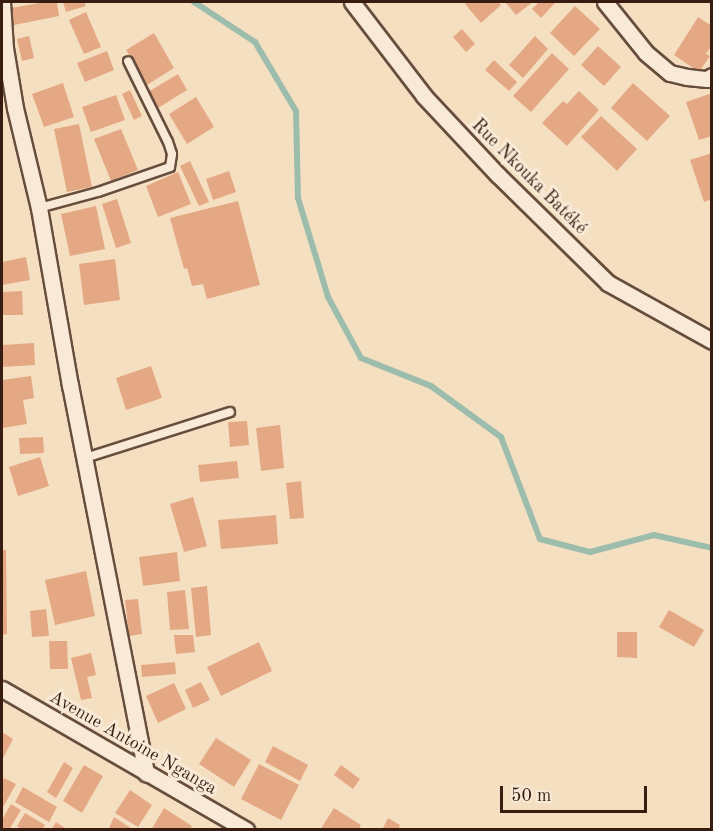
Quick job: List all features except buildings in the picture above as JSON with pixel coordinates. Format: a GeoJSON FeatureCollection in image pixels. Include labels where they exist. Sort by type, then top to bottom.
{"type":"FeatureCollection","features":[{"type":"Feature","properties":{"kind":"street"},"geometry":{"type":"LineString","coordinates":[[2,2],[5,48],[15,108],[39,208],[146,774]]}},
{"type":"Feature","properties":{"kind":"street","name":"Rue Nkouka Batéké"},"geometry":{"type":"LineString","coordinates":[[352,2],[424,96],[498,175],[608,284],[711,341]]}},
{"type":"Feature","properties":{"kind":"street"},"geometry":{"type":"LineString","coordinates":[[605,2],[646,53],[670,73],[707,79],[711,76]]}},
{"type":"Feature","properties":{"kind":"street"},"geometry":{"type":"LineString","coordinates":[[2,100],[15,108]]}},
{"type":"Feature","properties":{"kind":"street","name":"Avenue Antoine Nganga"},"geometry":{"type":"LineString","coordinates":[[2,689],[246,830]]}},
{"type":"Feature","properties":{"kind":"lane"},"geometry":{"type":"LineString","coordinates":[[39,208],[170,167],[172,154],[168,142],[128,62]]}},
{"type":"Feature","properties":{"kind":"lane"},"geometry":{"type":"LineString","coordinates":[[85,458],[230,412]]}},
{"type":"Feature","properties":{"kind":"waterway"},"geometry":{"type":"LineString","coordinates":[[194,2],[255,42],[296,111],[298,198],[328,297],[361,358],[431,386],[501,437],[540,539],[590,552],[654,535],[712,548]]}}]}
